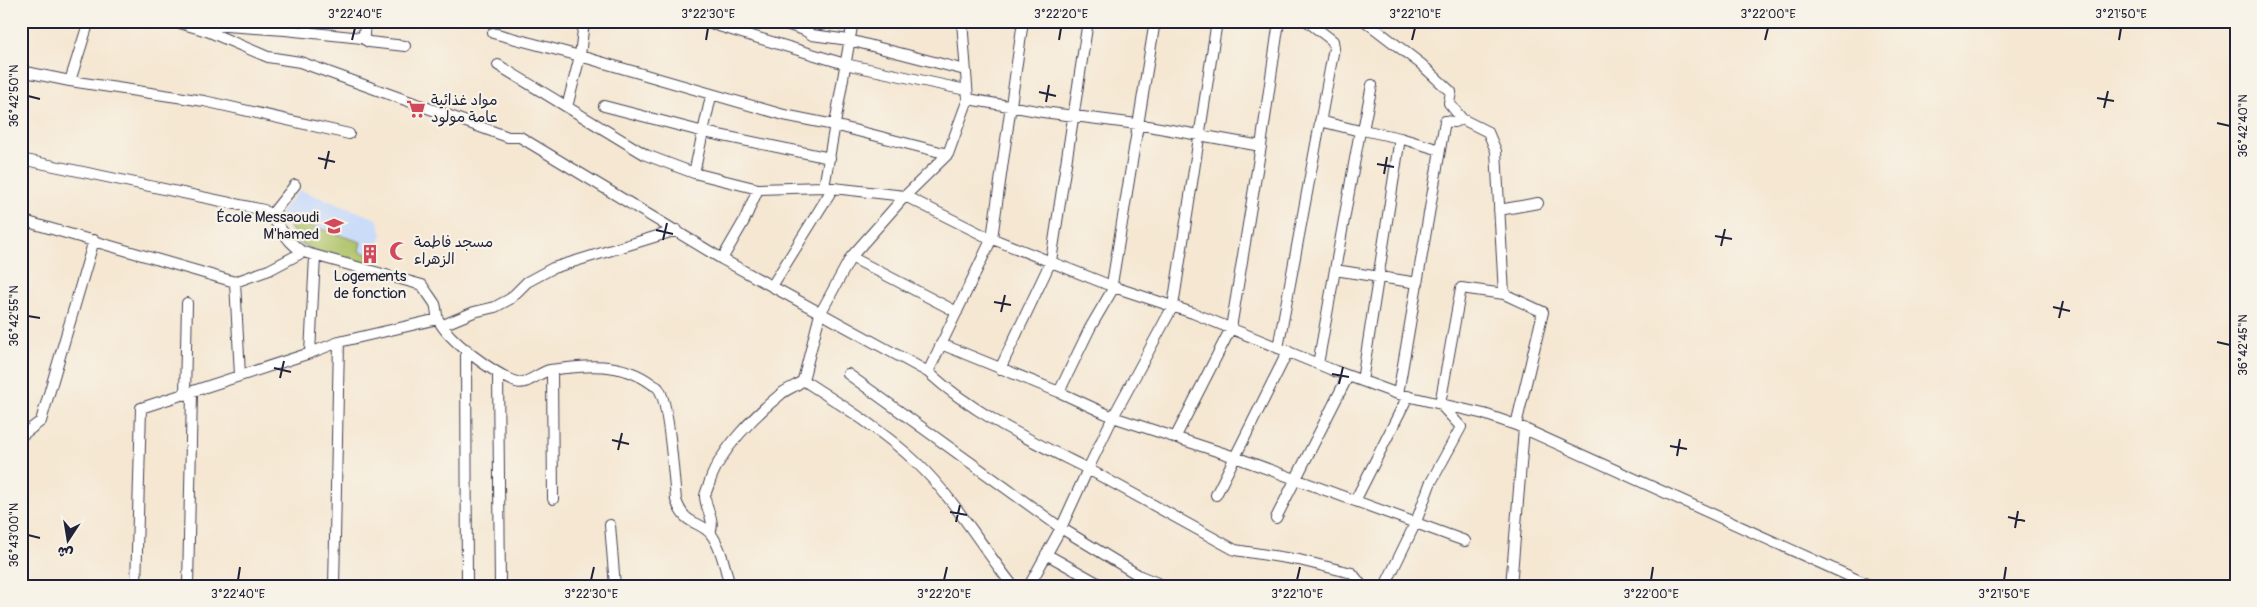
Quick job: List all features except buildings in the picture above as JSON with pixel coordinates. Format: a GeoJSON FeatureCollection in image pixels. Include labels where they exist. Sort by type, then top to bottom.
{"type":"FeatureCollection","features":[{"type":"Feature","properties":{"kind":"street"},"geometry":{"type":"LineString","coordinates":[[70,80],[89,21]]}},
{"type":"Feature","properties":{"kind":"street"},"geometry":{"type":"LineString","coordinates":[[307,21],[307,32]]}},
{"type":"Feature","properties":{"kind":"street"},"geometry":{"type":"LineString","coordinates":[[362,38],[364,34],[364,21]]}},
{"type":"Feature","properties":{"kind":"street"},"geometry":{"type":"LineString","coordinates":[[567,107],[580,56],[584,21]]}},
{"type":"Feature","properties":{"kind":"street"},"geometry":{"type":"LineString","coordinates":[[702,21],[845,64],[1011,108],[1137,124],[1262,146]]}},
{"type":"Feature","properties":{"kind":"street"},"geometry":{"type":"LineString","coordinates":[[777,21],[804,30],[812,35],[849,40],[965,70]]}},
{"type":"Feature","properties":{"kind":"street"},"geometry":{"type":"LineString","coordinates":[[772,286],[829,188],[834,125],[853,21]]}},
{"type":"Feature","properties":{"kind":"street"},"geometry":{"type":"LineString","coordinates":[[710,533],[713,526],[705,495],[711,478],[727,452],[754,416],[783,392],[798,386],[803,380],[820,314],[851,257],[904,196],[948,154],[967,95],[962,21]]}},
{"type":"Feature","properties":{"kind":"street"},"geometry":{"type":"LineString","coordinates":[[928,372],[992,238],[1023,21]]}},
{"type":"Feature","properties":{"kind":"street"},"geometry":{"type":"LineString","coordinates":[[1000,369],[1051,261],[1088,21]]}},
{"type":"Feature","properties":{"kind":"street"},"geometry":{"type":"LineString","coordinates":[[1059,392],[1113,286],[1137,124],[1155,21]]}},
{"type":"Feature","properties":{"kind":"street"},"geometry":{"type":"LineString","coordinates":[[1029,586],[1062,528],[1113,417],[1174,306],[1217,21]]}},
{"type":"Feature","properties":{"kind":"street"},"geometry":{"type":"LineString","coordinates":[[1175,438],[1231,328],[1262,146],[1279,21]]}},
{"type":"Feature","properties":{"kind":"street"},"geometry":{"type":"LineString","coordinates":[[1216,495],[1283,349],[1320,121],[1334,48],[1333,41],[1307,21]]}},
{"type":"Feature","properties":{"kind":"street"},"geometry":{"type":"LineString","coordinates":[[1365,21],[1421,64],[1451,92],[1449,103],[1462,119],[1488,132],[1496,151],[1504,294]]}},
{"type":"Feature","properties":{"kind":"street"},"geometry":{"type":"LineString","coordinates":[[176,22],[258,25],[362,38],[369,42],[405,46]]}},
{"type":"Feature","properties":{"kind":"street"},"geometry":{"type":"LineString","coordinates":[[176,22],[207,31],[268,57],[300,62],[508,137],[520,137],[677,230],[722,259],[928,372],[949,391],[1002,426],[1088,469],[1235,550],[1299,560],[1352,573],[1362,586]]}},
{"type":"Feature","properties":{"kind":"street"},"geometry":{"type":"LineString","coordinates":[[492,33],[580,56],[711,96],[948,154]]}},
{"type":"Feature","properties":{"kind":"street"},"geometry":{"type":"LineString","coordinates":[[498,66],[646,155],[694,173],[758,189],[829,188],[904,196],[992,238],[1113,286],[1174,306],[1231,328],[1348,376],[1403,395],[1484,414],[1520,427],[1871,586]]}},
{"type":"Feature","properties":{"kind":"street"},"geometry":{"type":"LineString","coordinates":[[21,71],[204,101],[349,134]]}},
{"type":"Feature","properties":{"kind":"street"},"geometry":{"type":"LineString","coordinates":[[1318,364],[1372,85]]}},
{"type":"Feature","properties":{"kind":"street"},"geometry":{"type":"LineString","coordinates":[[694,173],[711,96]]}},
{"type":"Feature","properties":{"kind":"street"},"geometry":{"type":"LineString","coordinates":[[604,106],[704,132],[830,158]]}},
{"type":"Feature","properties":{"kind":"street"},"geometry":{"type":"LineString","coordinates":[[1355,501],[1403,395],[1418,283],[1445,122],[1454,122],[1462,119]]}},
{"type":"Feature","properties":{"kind":"street"},"geometry":{"type":"LineString","coordinates":[[1320,121],[1400,138],[1440,150]]}},
{"type":"Feature","properties":{"kind":"street"},"geometry":{"type":"LineString","coordinates":[[1362,381],[1400,138]]}},
{"type":"Feature","properties":{"kind":"street"},"geometry":{"type":"LineString","coordinates":[[21,159],[264,210],[271,215],[292,246],[302,252],[422,285],[435,305],[441,322],[453,340],[498,373],[517,382],[526,382],[541,372],[552,370],[606,366],[632,372],[659,388],[667,421],[676,500],[680,512],[689,521],[710,533],[720,550],[730,586]]}},
{"type":"Feature","properties":{"kind":"street"},"geometry":{"type":"LineString","coordinates":[[271,215],[295,185]]}},
{"type":"Feature","properties":{"kind":"street"},"geometry":{"type":"LineString","coordinates":[[722,259],[744,221],[758,189]]}},
{"type":"Feature","properties":{"kind":"street"},"geometry":{"type":"LineString","coordinates":[[1499,210],[1538,204]]}},
{"type":"Feature","properties":{"kind":"street"},"geometry":{"type":"LineString","coordinates":[[21,220],[235,282],[269,270],[302,252]]}},
{"type":"Feature","properties":{"kind":"street"},"geometry":{"type":"LineString","coordinates":[[136,586],[140,410],[240,375],[310,354],[339,342],[441,322],[495,307],[510,299],[527,282],[553,268],[677,230]]}},
{"type":"Feature","properties":{"kind":"street"},"geometry":{"type":"LineString","coordinates":[[21,436],[41,421],[94,240]]}},
{"type":"Feature","properties":{"kind":"street"},"geometry":{"type":"LineString","coordinates":[[310,354],[315,257]]}},
{"type":"Feature","properties":{"kind":"street"},"geometry":{"type":"LineString","coordinates":[[851,257],[957,312]]}},
{"type":"Feature","properties":{"kind":"street"},"geometry":{"type":"LineString","coordinates":[[1335,270],[1418,283]]}},
{"type":"Feature","properties":{"kind":"street"},"geometry":{"type":"LineString","coordinates":[[235,282],[240,375]]}},
{"type":"Feature","properties":{"kind":"street"},"geometry":{"type":"LineString","coordinates":[[1440,404],[1461,288],[1504,294],[1543,312],[1520,427],[1511,586]]}},
{"type":"Feature","properties":{"kind":"street"},"geometry":{"type":"LineString","coordinates":[[187,303],[189,394],[188,586]]}},
{"type":"Feature","properties":{"kind":"street"},"geometry":{"type":"LineString","coordinates":[[334,586],[339,342]]}},
{"type":"Feature","properties":{"kind":"street"},"geometry":{"type":"LineString","coordinates":[[941,344],[1059,392],[1113,417],[1235,457],[1465,541]]}},
{"type":"Feature","properties":{"kind":"street"},"geometry":{"type":"LineString","coordinates":[[466,349],[466,586]]}},
{"type":"Feature","properties":{"kind":"street"},"geometry":{"type":"LineString","coordinates":[[552,370],[553,499]]}},
{"type":"Feature","properties":{"kind":"street"},"geometry":{"type":"LineString","coordinates":[[498,373],[500,586]]}},
{"type":"Feature","properties":{"kind":"street"},"geometry":{"type":"LineString","coordinates":[[848,374],[1062,528],[1140,576],[1165,586]]}},
{"type":"Feature","properties":{"kind":"street"},"geometry":{"type":"LineString","coordinates":[[1276,518],[1348,376]]}},
{"type":"Feature","properties":{"kind":"street"},"geometry":{"type":"LineString","coordinates":[[803,380],[856,415],[917,463],[948,498],[1013,586]]}},
{"type":"Feature","properties":{"kind":"street"},"geometry":{"type":"LineString","coordinates":[[1385,586],[1416,522],[1430,484],[1461,427],[1440,404]]}},
{"type":"Feature","properties":{"kind":"street"},"geometry":{"type":"LineString","coordinates":[[610,525],[615,586]]}},
{"type":"Feature","properties":{"kind":"street"},"geometry":{"type":"LineString","coordinates":[[1046,554],[1103,586]]}},
{"type":"Feature","properties":{"kind":"shaded area","name":"École Messaoudi M'hamed"},"geometry":{"type":"Polygon","coordinates":[[[300,190],[377,219],[382,234],[370,267],[353,265],[350,259],[344,262],[301,246],[279,214],[300,190]]]}},
{"type":"Feature","properties":{"kind":"green space"},"geometry":{"type":"Polygon","coordinates":[[[293,220],[361,242],[359,251],[373,256],[369,266],[354,263],[351,257],[344,260],[322,254],[301,244],[289,226],[293,220]]]}},
{"type":"Feature","properties":{"kind":"place","name":"مواد غذائية عامة مولود"},"geometry":{"type":"Point","coordinates":[416,109]}},
{"type":"Feature","properties":{"kind":"place","name":"École Messaoudi M'hamed"},"geometry":{"type":"Point","coordinates":[334,226]}},
{"type":"Feature","properties":{"kind":"place","name":"مسجد فاطمة الزهراء"},"geometry":{"type":"Point","coordinates":[399,251]}},
{"type":"Feature","properties":{"kind":"place","name":"Logements de fonction"},"geometry":{"type":"Point","coordinates":[370,254]}}]}
